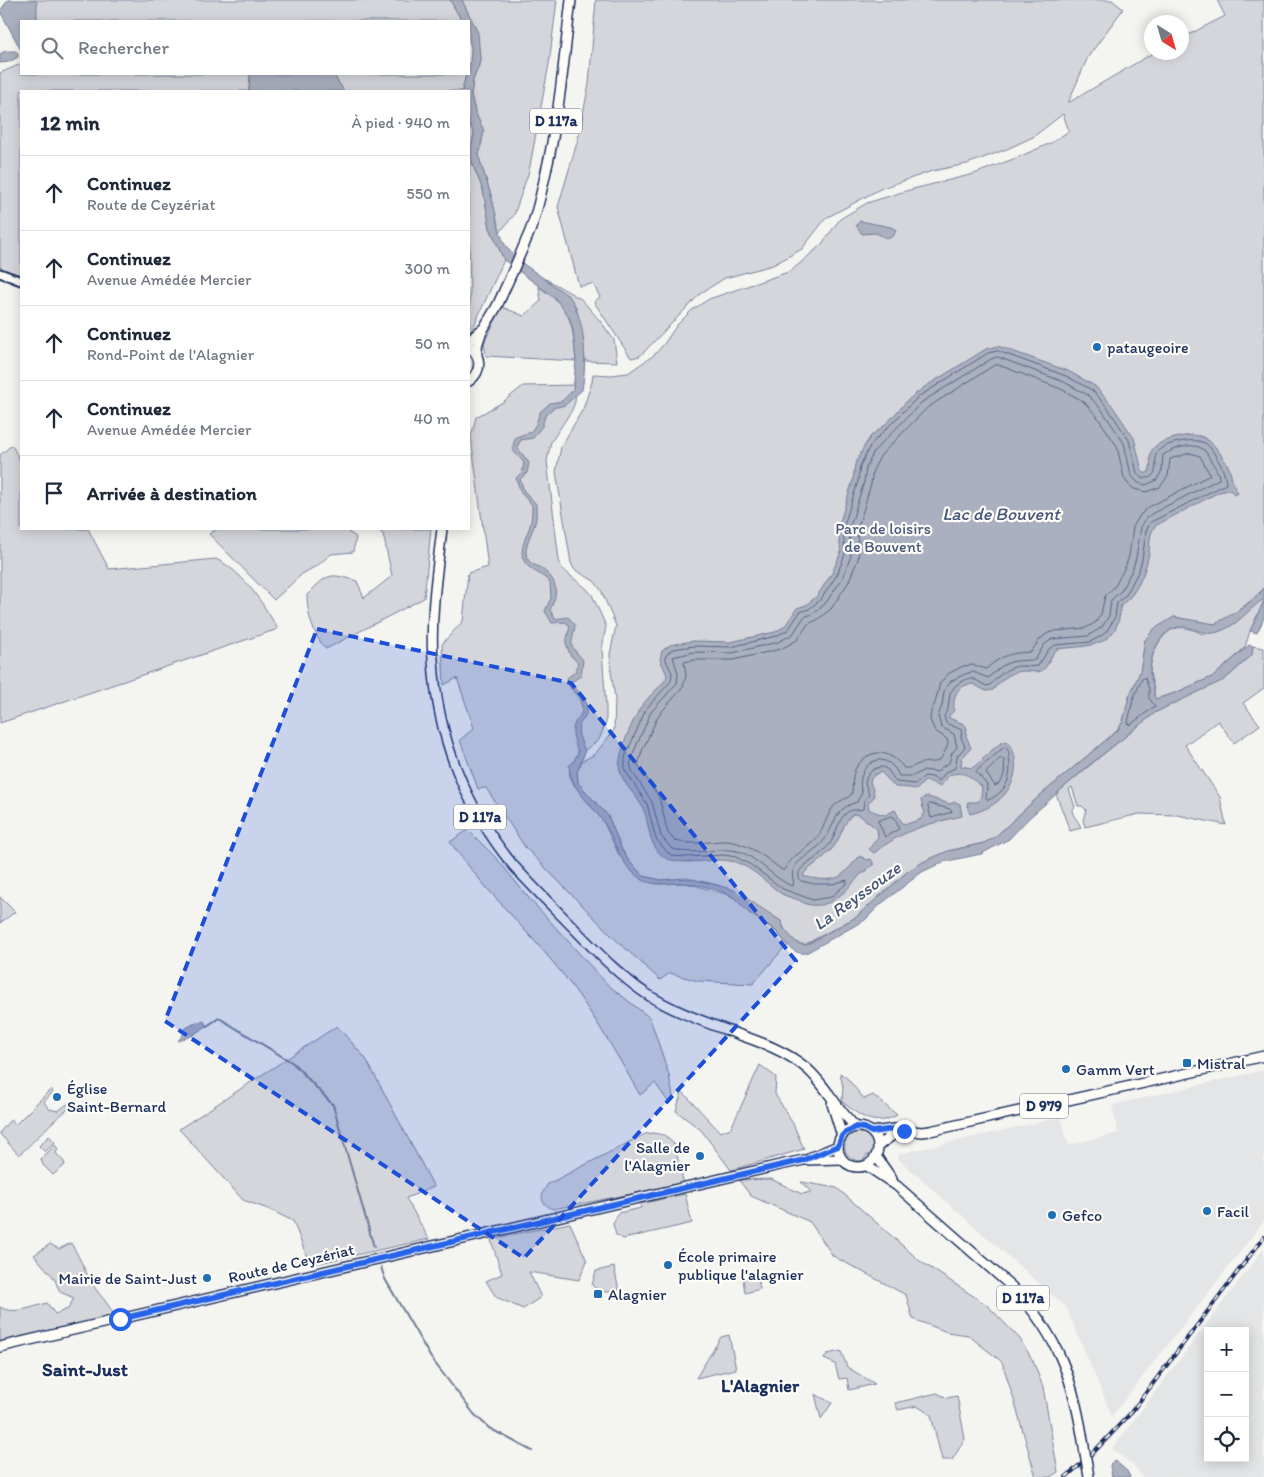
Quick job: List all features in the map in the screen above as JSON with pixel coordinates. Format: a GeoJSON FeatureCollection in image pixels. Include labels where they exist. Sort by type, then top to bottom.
{"type":"FeatureCollection","features":[{"type":"Feature","properties":{"kind":"main road","name":"D 117a"},"geometry":{"type":"LineString","coordinates":[[477,355],[476,349],[484,328],[497,306],[534,220],[556,126],[571,0]]}},
{"type":"Feature","properties":{"kind":"main road","name":"D 117a"},"geometry":{"type":"LineString","coordinates":[[470,340],[484,328]]}},
{"type":"Feature","properties":{"kind":"main road"},"geometry":{"type":"LineString","coordinates":[[470,348],[479,360],[478,372],[470,380]]}},
{"type":"Feature","properties":{"kind":"main road","name":"D 117a"},"geometry":{"type":"LineString","coordinates":[[442,530],[433,611],[432,659],[440,720],[450,755],[464,790],[512,864],[623,977],[666,1005],[782,1051],[806,1068],[856,1127]]}},
{"type":"Feature","properties":{"kind":"main road","name":"D 979"},"geometry":{"type":"LineString","coordinates":[[872,1132],[894,1129],[930,1131],[1264,1056]]}},
{"type":"Feature","properties":{"kind":"main road","name":"D 117a"},"geometry":{"type":"LineString","coordinates":[[828,1095],[842,1136]]}},
{"type":"Feature","properties":{"kind":"main road"},"geometry":{"type":"LineString","coordinates":[[856,1127],[872,1132],[878,1146],[876,1156],[867,1166],[856,1168],[846,1163],[842,1159],[838,1146],[842,1136],[856,1127]]}},
{"type":"Feature","properties":{"kind":"main road","name":"D 979"},"geometry":{"type":"LineString","coordinates":[[878,1146],[893,1135],[904,1131]]}},
{"type":"Feature","properties":{"kind":"main road"},"geometry":{"type":"LineString","coordinates":[[804,1160],[838,1146]]}},
{"type":"Feature","properties":{"kind":"main road","name":"D 117a"},"geometry":{"type":"LineString","coordinates":[[876,1156],[897,1186]]}},
{"type":"Feature","properties":{"kind":"main road"},"geometry":{"type":"LineString","coordinates":[[804,1160],[842,1159]]}},
{"type":"Feature","properties":{"kind":"main road","name":"Route de Ceyzériat"},"geometry":{"type":"LineString","coordinates":[[0,1347],[804,1160]]}},
{"type":"Feature","properties":{"kind":"main road","name":"D 117a"},"geometry":{"type":"LineString","coordinates":[[867,1166],[897,1186],[1011,1286],[1027,1302],[1044,1324],[1068,1374],[1077,1405],[1089,1477]]}},
{"type":"Feature","properties":{"kind":"street"},"geometry":{"type":"LineString","coordinates":[[0,273],[20,281]]}},
{"type":"Feature","properties":{"kind":"highlighted area"},"geometry":{"type":"Polygon","coordinates":[[[317,629],[571,683],[796,961],[524,1258],[165,1021],[317,629]]]}},
{"type":"Feature","properties":{"kind":"shaded area"},"geometry":{"type":"Polygon","coordinates":[[[1264,1070],[1264,1221],[1112,1416],[1066,1307],[898,1159],[899,1154],[1061,1117],[1068,1145],[1118,1133],[1112,1105],[1264,1070]]]}},
{"type":"Feature","properties":{"kind":"shaded area"},"geometry":{"type":"Polygon","coordinates":[[[1264,1248],[1264,1477],[1141,1477],[1136,1467],[1112,1449],[1204,1327],[1204,1462],[1249,1462],[1249,1327],[1204,1327],[1264,1248]]]}},
{"type":"Feature","properties":{"kind":"green space"},"geometry":{"type":"Polygon","coordinates":[[[35,0],[450,0],[461,20],[37,20],[35,0]]]}},
{"type":"Feature","properties":{"kind":"green space"},"geometry":{"type":"Polygon","coordinates":[[[462,0],[557,0],[549,64],[529,171],[514,215],[500,232],[480,161],[479,154],[484,131],[475,112],[471,95],[473,80],[480,58],[470,20],[468,20],[462,0]]]}},
{"type":"Feature","properties":{"kind":"green space","name":"Parc de loisirs de Bouvent"},"geometry":{"type":"Polygon","coordinates":[[[596,0],[1112,0],[1123,9],[1088,57],[1068,103],[1144,58],[1144,60],[1189,60],[1189,34],[1225,16],[1217,0],[1264,0],[1264,588],[1240,609],[1218,623],[1203,624],[1174,617],[1145,640],[1140,672],[1118,730],[1036,799],[994,838],[984,843],[948,851],[923,862],[907,872],[856,917],[804,945],[796,942],[790,936],[781,921],[718,885],[687,878],[661,880],[643,876],[622,850],[608,816],[578,783],[577,772],[582,761],[595,754],[614,730],[615,699],[610,654],[616,626],[601,590],[594,581],[574,569],[571,563],[556,472],[561,447],[583,409],[593,374],[612,375],[628,373],[654,355],[677,325],[692,310],[709,299],[791,271],[821,245],[840,219],[867,203],[909,190],[974,174],[1051,143],[1069,131],[1063,114],[1033,137],[1007,149],[967,164],[932,171],[880,189],[826,218],[802,249],[773,265],[725,278],[701,293],[640,356],[631,358],[594,302],[600,297],[593,284],[579,286],[558,207],[578,139],[589,84],[596,0]]]}},
{"type":"Feature","properties":{"kind":"green space"},"geometry":{"type":"Polygon","coordinates":[[[20,64],[20,75],[250,75],[249,90],[20,90],[20,275],[0,269],[0,73],[20,64]]]}},
{"type":"Feature","properties":{"kind":"green space"},"geometry":{"type":"Polygon","coordinates":[[[334,75],[466,75],[462,90],[343,90],[334,75]]]}},
{"type":"Feature","properties":{"kind":"green space"},"geometry":{"type":"Polygon","coordinates":[[[470,126],[474,133],[471,149],[472,163],[483,190],[490,228],[504,260],[470,334],[470,126]]]}},
{"type":"Feature","properties":{"kind":"green space"},"geometry":{"type":"Polygon","coordinates":[[[546,279],[581,299],[602,323],[614,340],[617,362],[585,361],[576,306],[546,279]]]}},
{"type":"Feature","properties":{"kind":"green space"},"geometry":{"type":"Polygon","coordinates":[[[539,287],[559,303],[569,318],[572,327],[576,361],[486,356],[484,343],[502,307],[524,316],[541,301],[539,287]]]}},
{"type":"Feature","properties":{"kind":"green space"},"geometry":{"type":"Polygon","coordinates":[[[576,385],[575,402],[572,410],[551,442],[547,461],[559,560],[562,569],[592,595],[606,626],[602,649],[606,722],[599,740],[582,752],[574,761],[569,774],[574,785],[603,821],[619,855],[631,870],[657,884],[686,883],[726,894],[735,898],[748,912],[778,933],[788,946],[783,949],[753,984],[698,981],[670,973],[660,980],[613,937],[525,847],[486,788],[478,789],[460,740],[474,728],[457,678],[444,685],[442,644],[463,621],[468,573],[488,567],[471,437],[476,417],[503,402],[523,386],[576,385]]]}},
{"type":"Feature","properties":{"kind":"green space"},"geometry":{"type":"Polygon","coordinates":[[[12,445],[20,461],[20,530],[89,530],[109,569],[216,559],[236,572],[252,589],[278,629],[0,723],[0,455],[12,445]]]}},
{"type":"Feature","properties":{"kind":"green space"},"geometry":{"type":"Polygon","coordinates":[[[215,530],[355,530],[348,532],[356,537],[353,552],[331,554],[318,565],[302,574],[274,600],[209,534],[215,530]]]}},
{"type":"Feature","properties":{"kind":"green space"},"geometry":{"type":"Polygon","coordinates":[[[378,530],[431,530],[424,598],[326,649],[312,624],[307,595],[324,579],[340,576],[357,581],[364,598],[392,576],[383,534],[378,530]]]}},
{"type":"Feature","properties":{"kind":"green space"},"geometry":{"type":"Polygon","coordinates":[[[1263,599],[1264,601],[1245,647],[1234,658],[1214,676],[1175,693],[1155,699],[1150,673],[1151,664],[1155,650],[1164,636],[1174,629],[1180,628],[1187,628],[1202,634],[1263,599]]]}},
{"type":"Feature","properties":{"kind":"green space"},"geometry":{"type":"Polygon","coordinates":[[[1253,646],[1264,648],[1264,688],[1243,703],[1260,725],[1234,743],[1218,721],[1185,745],[1220,797],[1226,825],[1177,815],[1139,814],[1085,827],[1083,820],[1086,810],[1082,806],[1078,806],[1072,787],[1069,789],[1075,807],[1072,809],[1072,812],[1081,828],[1070,831],[1056,794],[1156,712],[1229,676],[1251,656],[1253,646]]]}},
{"type":"Feature","properties":{"kind":"green space"},"geometry":{"type":"Polygon","coordinates":[[[468,830],[498,860],[527,896],[608,985],[650,1018],[669,1075],[673,1097],[669,1103],[655,1083],[640,1095],[599,1026],[565,977],[474,873],[450,842],[468,830]]]}},
{"type":"Feature","properties":{"kind":"green space"},"geometry":{"type":"Polygon","coordinates":[[[0,897],[15,912],[0,923],[0,897]]]}},
{"type":"Feature","properties":{"kind":"green space"},"geometry":{"type":"Polygon","coordinates":[[[337,1026],[366,1059],[434,1187],[406,1198],[429,1239],[310,1265],[293,1221],[243,1200],[179,1129],[337,1026]]]}},
{"type":"Feature","properties":{"kind":"green space"},"geometry":{"type":"Polygon","coordinates":[[[760,1065],[776,1077],[775,1094],[793,1124],[804,1149],[731,1170],[701,1130],[676,1111],[682,1091],[720,1132],[731,1128],[760,1065]]]}},
{"type":"Feature","properties":{"kind":"green space"},"geometry":{"type":"Polygon","coordinates":[[[840,1073],[848,1079],[864,1099],[873,1095],[897,1115],[889,1119],[874,1120],[855,1111],[842,1101],[843,1087],[840,1073]]]}},
{"type":"Feature","properties":{"kind":"green space"},"geometry":{"type":"Polygon","coordinates":[[[51,1089],[53,1092],[44,1102],[49,1109],[58,1111],[69,1103],[71,1107],[19,1155],[0,1132],[11,1119],[15,1125],[51,1089]]]}},
{"type":"Feature","properties":{"kind":"green space"},"geometry":{"type":"Polygon","coordinates":[[[857,1132],[865,1134],[871,1139],[873,1146],[871,1155],[867,1155],[862,1161],[850,1157],[845,1149],[847,1139],[857,1132]]]}},
{"type":"Feature","properties":{"kind":"green space"},"geometry":{"type":"Polygon","coordinates":[[[645,1134],[664,1135],[674,1144],[684,1184],[553,1209],[548,1207],[543,1201],[542,1195],[548,1184],[645,1134]]]}},
{"type":"Feature","properties":{"kind":"green space"},"geometry":{"type":"Polygon","coordinates":[[[49,1136],[55,1142],[45,1152],[39,1146],[49,1136]]]}},
{"type":"Feature","properties":{"kind":"green space"},"geometry":{"type":"Polygon","coordinates":[[[55,1145],[58,1149],[56,1153],[65,1165],[53,1175],[43,1165],[41,1159],[55,1145]]]}},
{"type":"Feature","properties":{"kind":"green space"},"geometry":{"type":"Polygon","coordinates":[[[771,1179],[802,1194],[811,1192],[801,1182],[837,1188],[920,1261],[987,1305],[1020,1339],[1033,1361],[1043,1387],[1058,1472],[1050,1477],[1036,1477],[1002,1362],[968,1335],[947,1332],[913,1319],[906,1295],[833,1256],[810,1222],[751,1196],[739,1180],[771,1179]]]}},
{"type":"Feature","properties":{"kind":"green space"},"geometry":{"type":"Polygon","coordinates":[[[685,1194],[692,1223],[623,1239],[616,1235],[613,1224],[618,1213],[641,1208],[640,1204],[685,1194]]]}},
{"type":"Feature","properties":{"kind":"green space"},"geometry":{"type":"Polygon","coordinates":[[[570,1223],[587,1261],[579,1280],[529,1272],[541,1297],[523,1309],[496,1297],[486,1281],[502,1274],[491,1240],[570,1223]]]}},
{"type":"Feature","properties":{"kind":"green space"},"geometry":{"type":"Polygon","coordinates":[[[71,1243],[91,1282],[114,1316],[0,1341],[0,1307],[17,1310],[47,1303],[55,1314],[68,1309],[74,1298],[60,1292],[54,1278],[34,1255],[50,1244],[59,1249],[71,1243]]]}},
{"type":"Feature","properties":{"kind":"green space"},"geometry":{"type":"Polygon","coordinates":[[[614,1267],[619,1291],[604,1292],[597,1290],[592,1285],[596,1271],[614,1267]]]}},
{"type":"Feature","properties":{"kind":"green space"},"geometry":{"type":"Polygon","coordinates":[[[757,1276],[760,1289],[745,1293],[743,1279],[757,1276]]]}},
{"type":"Feature","properties":{"kind":"green space"},"geometry":{"type":"Polygon","coordinates":[[[729,1335],[736,1369],[696,1378],[721,1337],[729,1335]]]}},
{"type":"Feature","properties":{"kind":"green space"},"geometry":{"type":"Polygon","coordinates":[[[841,1351],[847,1367],[875,1384],[849,1390],[847,1378],[839,1379],[835,1364],[824,1359],[827,1354],[841,1351]]]}},
{"type":"Feature","properties":{"kind":"green space"},"geometry":{"type":"Polygon","coordinates":[[[937,1393],[947,1398],[957,1396],[965,1439],[952,1460],[942,1460],[931,1415],[917,1406],[898,1410],[895,1403],[937,1393]]]}},
{"type":"Feature","properties":{"kind":"green space"},"geometry":{"type":"Polygon","coordinates":[[[815,1394],[832,1403],[821,1419],[815,1394]]]}},
{"type":"Feature","properties":{"kind":"water"},"geometry":{"type":"Polygon","coordinates":[[[8,0],[35,0],[37,2],[37,20],[20,20],[20,48],[0,11],[8,0]]]}},
{"type":"Feature","properties":{"kind":"water"},"geometry":{"type":"Polygon","coordinates":[[[450,0],[462,0],[478,33],[480,58],[473,80],[471,95],[475,112],[484,131],[479,154],[480,161],[504,243],[515,258],[570,297],[582,330],[585,355],[582,390],[565,405],[553,408],[545,416],[542,426],[533,438],[521,440],[517,447],[529,463],[527,473],[520,479],[524,491],[536,504],[536,521],[526,553],[530,562],[550,576],[553,581],[555,597],[550,610],[555,619],[568,617],[575,625],[572,644],[583,660],[581,676],[571,682],[583,696],[587,708],[578,729],[585,752],[577,772],[578,783],[608,816],[622,850],[643,876],[661,880],[687,878],[732,889],[781,921],[784,929],[797,943],[806,945],[856,917],[907,872],[923,862],[948,851],[984,843],[994,838],[1036,799],[1118,730],[1140,672],[1145,640],[1154,629],[1174,617],[1215,624],[1241,609],[1257,597],[1264,588],[1264,599],[1237,622],[1225,629],[1209,633],[1177,627],[1164,635],[1158,642],[1150,666],[1154,696],[1156,699],[1175,693],[1214,676],[1249,645],[1253,646],[1252,655],[1224,680],[1156,712],[1087,767],[1029,818],[1009,839],[981,854],[943,862],[922,872],[881,904],[865,920],[806,953],[796,952],[789,947],[774,929],[749,913],[728,894],[698,885],[655,883],[638,877],[622,859],[604,823],[578,790],[571,775],[569,766],[574,761],[578,752],[573,728],[582,707],[566,681],[575,672],[578,663],[570,655],[566,643],[570,626],[565,622],[552,623],[545,611],[551,598],[550,583],[528,566],[522,555],[531,521],[532,505],[521,493],[516,478],[522,472],[524,463],[514,452],[513,446],[516,437],[531,432],[540,412],[550,403],[562,401],[573,390],[576,361],[573,330],[569,317],[555,298],[504,260],[490,228],[483,190],[472,163],[471,149],[474,133],[470,126],[470,90],[462,90],[466,75],[470,75],[470,20],[461,20],[450,0]]]}},
{"type":"Feature","properties":{"kind":"water"},"geometry":{"type":"Polygon","coordinates":[[[5,51],[15,51],[18,53],[18,57],[9,62],[0,63],[0,54],[5,51]]]}},
{"type":"Feature","properties":{"kind":"water"},"geometry":{"type":"Polygon","coordinates":[[[250,75],[334,75],[343,90],[249,90],[250,75]]]}},
{"type":"Feature","properties":{"kind":"water"},"geometry":{"type":"Polygon","coordinates":[[[860,221],[891,227],[896,230],[894,235],[888,239],[876,233],[862,234],[856,225],[860,221]]]}},
{"type":"Feature","properties":{"kind":"water","name":"Lac de Bouvent"},"geometry":{"type":"Polygon","coordinates":[[[998,346],[1068,371],[1095,386],[1111,404],[1134,438],[1144,473],[1148,473],[1151,453],[1156,445],[1175,438],[1196,435],[1207,439],[1216,448],[1229,467],[1238,493],[1235,495],[1230,490],[1219,492],[1155,526],[1151,535],[1149,553],[1143,574],[1132,595],[1121,605],[1115,630],[1101,642],[1081,647],[1057,649],[1046,667],[1041,671],[1015,672],[1003,679],[993,690],[986,691],[973,684],[963,686],[957,692],[954,700],[954,710],[949,718],[964,724],[967,728],[966,736],[971,748],[962,758],[961,766],[972,768],[997,746],[1006,741],[1010,744],[1013,751],[1015,769],[1013,779],[1010,787],[997,802],[970,814],[967,804],[968,802],[978,802],[982,787],[971,777],[964,774],[949,775],[940,786],[925,781],[916,790],[895,787],[881,772],[875,774],[870,782],[874,794],[868,803],[869,809],[872,811],[885,815],[895,810],[902,823],[907,824],[921,819],[925,812],[921,800],[924,797],[928,797],[950,804],[955,802],[960,804],[962,816],[905,833],[874,853],[869,849],[878,837],[877,829],[859,815],[853,814],[847,821],[832,849],[805,872],[803,876],[822,879],[836,878],[846,872],[860,856],[867,860],[871,859],[874,865],[867,869],[865,873],[862,873],[845,892],[824,904],[806,904],[783,894],[753,871],[735,862],[720,860],[679,862],[664,857],[659,853],[652,841],[643,807],[622,777],[619,764],[623,746],[635,717],[643,704],[666,679],[667,675],[660,659],[662,651],[670,645],[693,641],[730,642],[775,632],[785,626],[797,608],[806,605],[817,596],[832,573],[841,552],[838,528],[853,480],[855,464],[871,436],[923,388],[986,349],[998,346]]]}},
{"type":"Feature","properties":{"kind":"water"},"geometry":{"type":"Polygon","coordinates":[[[1264,601],[1264,618],[1257,633],[1250,631],[1264,601]]]}},
{"type":"Feature","properties":{"kind":"water"},"geometry":{"type":"Polygon","coordinates":[[[204,1021],[207,1026],[191,1036],[178,1041],[184,1033],[184,1029],[197,1022],[204,1021]]]}},
{"type":"Feature","properties":{"kind":"water"},"geometry":{"type":"Polygon","coordinates":[[[1115,1461],[1127,1471],[1130,1477],[1112,1477],[1110,1466],[1115,1461]]]}},
{"type":"Feature","properties":{"kind":"waterway"},"geometry":{"type":"LineString","coordinates":[[207,1026],[219,1018],[293,1063],[333,1105],[374,1247]]}},
{"type":"Feature","properties":{"kind":"waterway"},"geometry":{"type":"LineString","coordinates":[[381,1267],[385,1279],[431,1358],[474,1414],[489,1428],[532,1451]]}},
{"type":"Feature","properties":{"kind":"railway"},"geometry":{"type":"LineString","coordinates":[[1066,1477],[1092,1454],[1129,1415],[1264,1237]]}},
{"type":"Feature","properties":{"kind":"place","name":"pataugeoire"},"geometry":{"type":"Point","coordinates":[1097,347]}},
{"type":"Feature","properties":{"kind":"place","name":"Mistral"},"geometry":{"type":"Point","coordinates":[1187,1063]}},
{"type":"Feature","properties":{"kind":"place","name":"Gamm Vert"},"geometry":{"type":"Point","coordinates":[1066,1069]}},
{"type":"Feature","properties":{"kind":"place","name":"Église Saint-Bernard"},"geometry":{"type":"Point","coordinates":[57,1097]}},
{"type":"Feature","properties":{"kind":"place","name":"Salle de l'Alagnier"},"geometry":{"type":"Point","coordinates":[700,1156]}},
{"type":"Feature","properties":{"kind":"place","name":"Facil"},"geometry":{"type":"Point","coordinates":[1207,1211]}},
{"type":"Feature","properties":{"kind":"place","name":"Gefco"},"geometry":{"type":"Point","coordinates":[1052,1215]}},
{"type":"Feature","properties":{"kind":"place","name":"École primaire publique l'alagnier"},"geometry":{"type":"Point","coordinates":[668,1265]}},
{"type":"Feature","properties":{"kind":"place","name":"Mairie de Saint-Just"},"geometry":{"type":"Point","coordinates":[207,1278]}},
{"type":"Feature","properties":{"kind":"place","name":"Alagnier"},"geometry":{"type":"Point","coordinates":[598,1294]}},
{"type":"Feature","properties":{"kind":"district","name":"Saint-Just"},"geometry":{"type":"Point","coordinates":[85,1369]}},
{"type":"Feature","properties":{"kind":"district","name":"L'Alagnier"},"geometry":{"type":"Point","coordinates":[760,1386]}},
{"type":"Feature","properties":{"kind":"route"},"geometry":{"type":"LineString","coordinates":[[120,1319],[804,1160],[838,1146],[842,1136],[856,1127],[872,1132],[894,1129],[904,1131]]}},
{"type":"Feature","properties":{"kind":"water label","name":"La Reyssouze"},"geometry":{"type":"Point","coordinates":[857,896]}}]}
